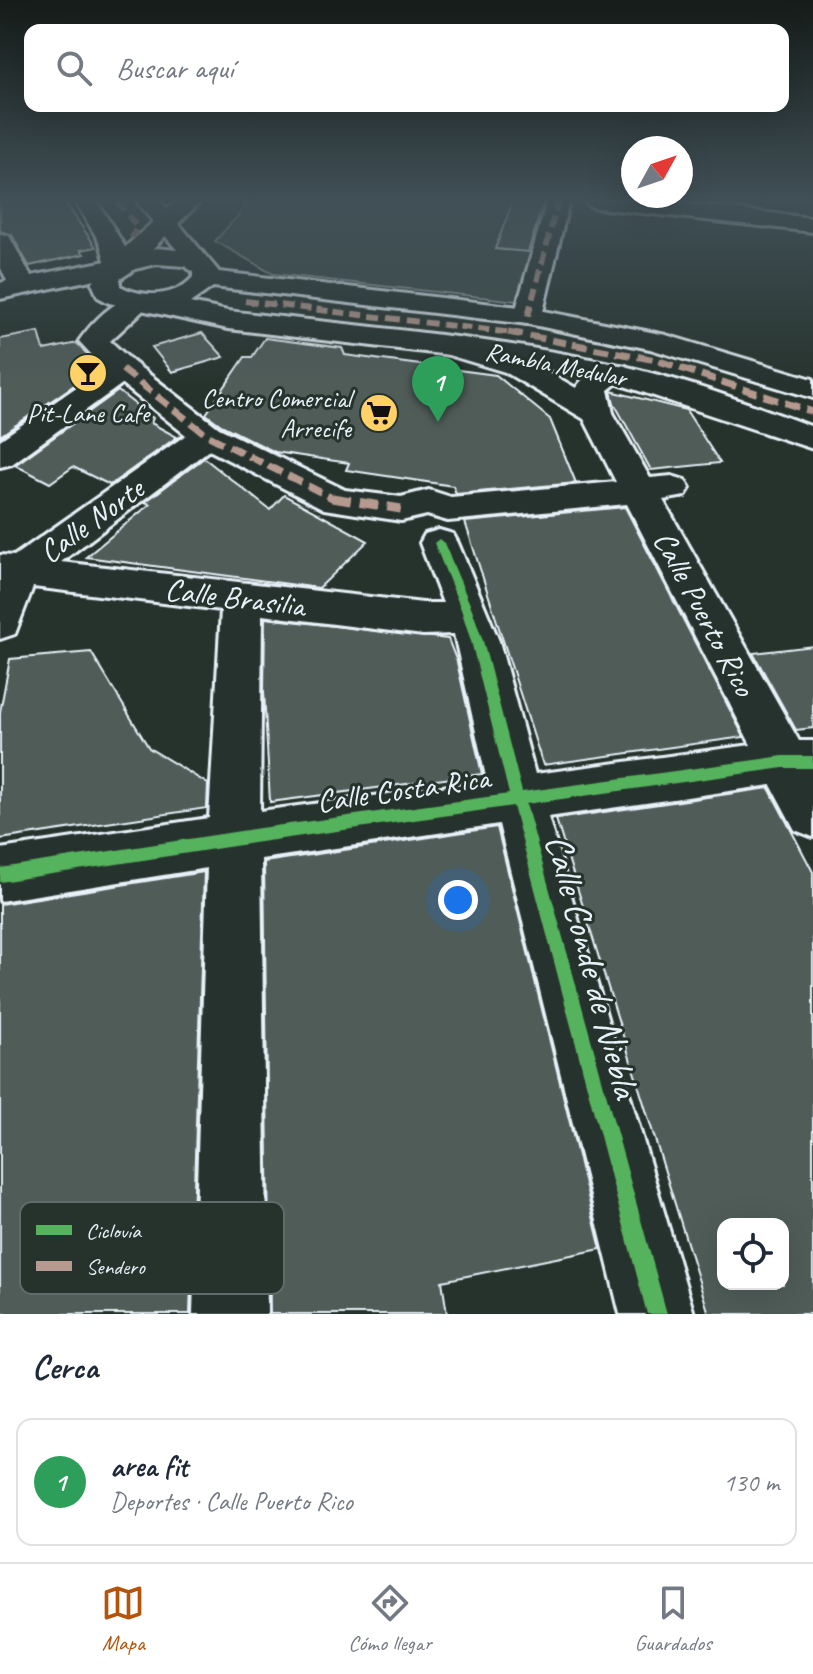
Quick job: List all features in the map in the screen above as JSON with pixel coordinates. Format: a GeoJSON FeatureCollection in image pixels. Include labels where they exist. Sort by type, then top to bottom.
{"type":"FeatureCollection","features":[{"type":"Feature","properties":{"kind":"street"},"geometry":{"type":"LineString","coordinates":[[5,262],[12,288]]}},
{"type":"Feature","properties":{"kind":"street"},"geometry":{"type":"LineString","coordinates":[[119,262],[120,266],[124,262]]}},
{"type":"Feature","properties":{"kind":"street","name":"Rambla Medular"},"geometry":{"type":"LineString","coordinates":[[12,288],[133,262]]}},
{"type":"Feature","properties":{"kind":"street"},"geometry":{"type":"LineString","coordinates":[[196,262],[195,290],[182,296],[143,302],[114,319],[94,341],[122,369],[207,435],[337,501],[429,520],[655,489]]}},
{"type":"Feature","properties":{"kind":"street","name":"Rambla Medular"},"geometry":{"type":"LineString","coordinates":[[198,262],[528,316],[656,341],[813,389]]}},
{"type":"Feature","properties":{"kind":"street"},"geometry":{"type":"LineString","coordinates":[[528,316],[542,262]]}},
{"type":"Feature","properties":{"kind":"street","name":"Rambla Medular"},"geometry":{"type":"LineString","coordinates":[[120,266],[105,283],[108,291],[126,300],[228,320],[518,354],[615,373],[756,417],[813,439]]}},
{"type":"Feature","properties":{"kind":"street"},"geometry":{"type":"LineString","coordinates":[[445,345],[516,366],[597,413]]}},
{"type":"Feature","properties":{"kind":"street"},"geometry":{"type":"LineString","coordinates":[[0,456],[122,369]]}},
{"type":"Feature","properties":{"kind":"street"},"geometry":{"type":"LineString","coordinates":[[597,413],[592,387],[615,373]]}},
{"type":"Feature","properties":{"kind":"street","name":"Calle Puerto Rico"},"geometry":{"type":"LineString","coordinates":[[597,413],[655,489],[798,762],[813,814]]}},
{"type":"Feature","properties":{"kind":"street","name":"Calle Norte"},"geometry":{"type":"LineString","coordinates":[[0,623],[10,570],[207,435]]}},
{"type":"Feature","properties":{"kind":"street","name":"Calle Conde de Niebla"},"geometry":{"type":"LineString","coordinates":[[429,520],[470,618],[503,756],[518,800],[657,1314]]}},
{"type":"Feature","properties":{"kind":"street","name":"Calle Brasilia"},"geometry":{"type":"LineString","coordinates":[[10,570],[423,619],[470,618]]}},
{"type":"Feature","properties":{"kind":"street"},"geometry":{"type":"LineString","coordinates":[[231,1202],[238,644],[243,598]]}},
{"type":"Feature","properties":{"kind":"street","name":"Calle Costa Rica"},"geometry":{"type":"LineString","coordinates":[[0,875],[236,838],[798,762]]}},
{"type":"Feature","properties":{"kind":"street"},"geometry":{"type":"LineString","coordinates":[[230,1294],[230,1314]]}},
{"type":"Feature","properties":{"kind":"shaded area"},"geometry":{"type":"Polygon","coordinates":[[[252,262],[529,262],[517,301],[273,274],[252,262]]]}},
{"type":"Feature","properties":{"kind":"building"},"geometry":{"type":"Polygon","coordinates":[[[39,332],[44,350],[77,343],[99,368],[0,436],[0,339],[39,332]]]}},
{"type":"Feature","properties":{"kind":"building"},"geometry":{"type":"Polygon","coordinates":[[[202,333],[224,357],[172,372],[152,347],[202,333]]]}},
{"type":"Feature","properties":{"kind":"building","name":"Centro Comercial Arrecife"},"geometry":{"type":"Polygon","coordinates":[[[265,338],[342,348],[345,355],[496,375],[550,419],[576,483],[456,494],[453,486],[346,470],[349,463],[275,452],[206,414],[245,357],[252,357],[265,338]]]}},
{"type":"Feature","properties":{"kind":"building"},"geometry":{"type":"Polygon","coordinates":[[[118,391],[153,418],[151,423],[177,437],[110,485],[73,467],[50,483],[15,465],[118,391]]]}},
{"type":"Feature","properties":{"kind":"building"},"geometry":{"type":"Polygon","coordinates":[[[611,391],[686,410],[720,463],[651,470],[614,403],[611,391]]]}},
{"type":"Feature","properties":{"kind":"building"},"geometry":{"type":"Polygon","coordinates":[[[204,458],[270,510],[284,495],[368,541],[319,588],[86,557],[150,504],[145,502],[204,458]]]}},
{"type":"Feature","properties":{"kind":"building"},"geometry":{"type":"Polygon","coordinates":[[[625,507],[744,737],[543,765],[465,522],[625,507]]]}},
{"type":"Feature","properties":{"kind":"building"},"geometry":{"type":"Polygon","coordinates":[[[265,618],[448,639],[457,662],[482,774],[270,802],[264,691],[265,618]]]}},
{"type":"Feature","properties":{"kind":"building"},"geometry":{"type":"Polygon","coordinates":[[[813,646],[813,728],[796,730],[753,653],[813,646]]]}},
{"type":"Feature","properties":{"kind":"building"},"geometry":{"type":"Polygon","coordinates":[[[91,652],[149,748],[208,784],[207,808],[0,839],[0,712],[10,659],[91,652]]]}},
{"type":"Feature","properties":{"kind":"building"},"geometry":{"type":"Polygon","coordinates":[[[769,788],[813,872],[813,1314],[709,1314],[556,819],[769,788]]]}},
{"type":"Feature","properties":{"kind":"building"},"geometry":{"type":"Polygon","coordinates":[[[497,827],[601,1249],[442,1281],[447,1314],[270,1314],[270,1294],[284,1294],[284,1202],[269,1202],[264,862],[497,827]]]}},
{"type":"Feature","properties":{"kind":"building"},"geometry":{"type":"Polygon","coordinates":[[[204,872],[194,1202],[20,1202],[20,1294],[191,1294],[190,1314],[0,1314],[0,904],[204,872]]]}},
{"type":"Feature","properties":{"kind":"marked path"},"geometry":{"type":"LineString","coordinates":[[528,316],[542,262]]}},
{"type":"Feature","properties":{"kind":"marked path"},"geometry":{"type":"LineString","coordinates":[[245,301],[469,326],[603,348],[709,376],[813,412]]}},
{"type":"Feature","properties":{"kind":"marked path"},"geometry":{"type":"LineString","coordinates":[[122,369],[207,435],[337,501],[401,509]]}},
{"type":"Feature","properties":{"kind":"cycle path"},"geometry":{"type":"LineString","coordinates":[[439,543],[484,663],[511,777],[657,1314]]}},
{"type":"Feature","properties":{"kind":"cycle path"},"geometry":{"type":"LineString","coordinates":[[0,875],[260,835],[783,762],[813,762]]}},
{"type":"Feature","properties":{"kind":"place","name":"Pit-Lane Cafe"},"geometry":{"type":"Point","coordinates":[88,373]}},
{"type":"Feature","properties":{"kind":"place","name":"Centro Comercial Arrecife"},"geometry":{"type":"Point","coordinates":[379,413]}},
{"type":"Feature","properties":{"kind":"place","name":"area fit"},"geometry":{"type":"Point","coordinates":[438,422]}}]}
